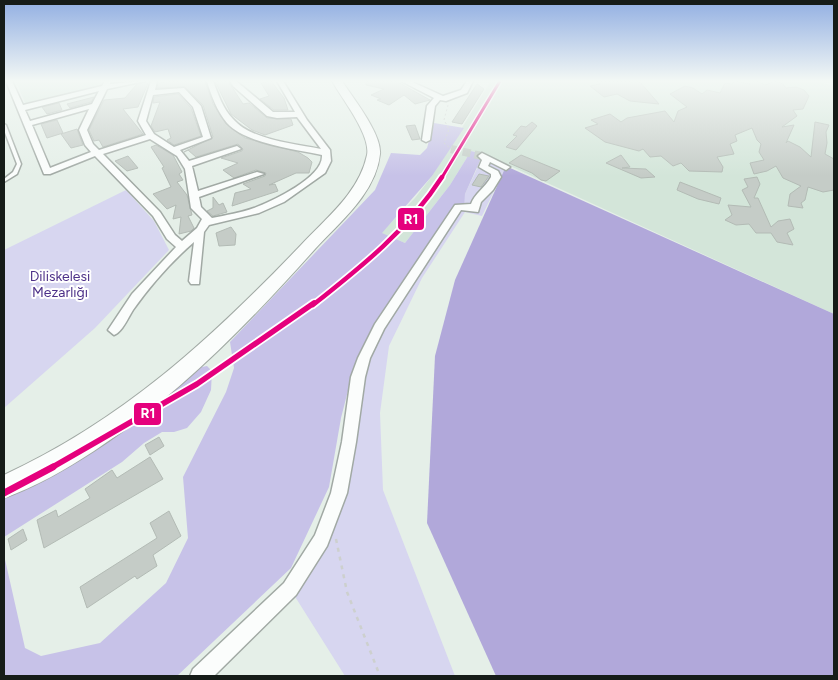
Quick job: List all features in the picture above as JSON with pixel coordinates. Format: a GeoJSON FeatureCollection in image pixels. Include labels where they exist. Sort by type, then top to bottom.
{"type":"FeatureCollection","features":[{"type":"Feature","properties":{"kind":"main road"},"geometry":{"type":"LineString","coordinates":[[4,488],[55,462],[123,420],[194,364],[272,286],[363,187],[374,152],[370,134],[357,113]]}},
{"type":"Feature","properties":{"kind":"street"},"geometry":{"type":"LineString","coordinates":[[24,113],[47,172],[97,153],[151,136]]}},
{"type":"Feature","properties":{"kind":"street"},"geometry":{"type":"LineString","coordinates":[[28,124],[68,113]]}},
{"type":"Feature","properties":{"kind":"street"},"geometry":{"type":"LineString","coordinates":[[91,113],[83,130],[89,146],[157,214],[171,237],[182,246]]}},
{"type":"Feature","properties":{"kind":"street"},"geometry":{"type":"LineString","coordinates":[[144,113],[142,121],[151,136],[180,154],[186,165],[196,208],[207,218],[203,228],[195,281]]}},
{"type":"Feature","properties":{"kind":"street"},"geometry":{"type":"LineString","coordinates":[[173,150],[207,138],[198,113]]}},
{"type":"Feature","properties":{"kind":"street"},"geometry":{"type":"LineString","coordinates":[[225,113],[234,124],[256,135],[326,154]]}},
{"type":"Feature","properties":{"kind":"street"},"geometry":{"type":"LineString","coordinates":[[114,330],[124,312],[182,246],[203,228],[256,211],[281,200],[321,173],[326,161],[326,150],[300,114],[277,116],[268,113]]}},
{"type":"Feature","properties":{"kind":"street"},"geometry":{"type":"LineString","coordinates":[[426,140],[430,113]]}},
{"type":"Feature","properties":{"kind":"street"},"geometry":{"type":"LineString","coordinates":[[186,165],[237,149]]}},
{"type":"Feature","properties":{"kind":"street"},"geometry":{"type":"LineString","coordinates":[[200,676],[290,590],[321,540],[339,493],[349,442],[358,377],[364,358],[379,327],[467,207],[483,190],[490,188],[490,173],[482,166],[487,160],[484,157],[506,167]]}},
{"type":"Feature","properties":{"kind":"street"},"geometry":{"type":"LineString","coordinates":[[194,196],[260,174]]}},
{"type":"Feature","properties":{"kind":"lane"},"geometry":{"type":"LineString","coordinates":[[4,124],[19,164],[15,173],[4,181]]}},
{"type":"Feature","properties":{"kind":"path"},"geometry":{"type":"LineString","coordinates":[[446,113],[444,120],[449,129],[444,144],[451,148]]}},
{"type":"Feature","properties":{"kind":"path"},"geometry":{"type":"LineString","coordinates":[[336,536],[338,566],[356,620],[380,676]]}},
{"type":"Feature","properties":{"kind":"shaded area"},"geometry":{"type":"Polygon","coordinates":[[[471,113],[834,113],[834,314],[484,154],[471,151],[450,185],[405,243],[381,233],[415,198],[432,176],[471,113]]]}},
{"type":"Feature","properties":{"kind":"shaded area"},"geometry":{"type":"Polygon","coordinates":[[[434,123],[464,128],[432,176],[382,233],[405,243],[450,185],[471,151],[483,154],[465,194],[464,207],[456,206],[373,331],[354,367],[341,418],[329,487],[291,568],[177,676],[4,676],[4,555],[25,648],[41,656],[100,643],[166,583],[188,538],[183,477],[226,392],[234,368],[230,342],[375,190],[391,153],[420,155],[427,148],[434,123]]]}},
{"type":"Feature","properties":{"kind":"shaded area"},"geometry":{"type":"Polygon","coordinates":[[[506,166],[834,314],[834,676],[496,676],[427,523],[435,356],[455,280],[506,166]]]}},
{"type":"Feature","properties":{"kind":"shaded area"},"geometry":{"type":"Polygon","coordinates":[[[207,366],[212,371],[211,390],[201,412],[187,428],[174,432],[162,432],[144,443],[122,462],[4,537],[4,496],[66,466],[127,429],[197,368],[207,366]]]}},
{"type":"Feature","properties":{"kind":"green space"},"geometry":{"type":"Polygon","coordinates":[[[484,154],[506,166],[482,216],[465,212],[422,278],[389,346],[380,413],[383,490],[455,676],[345,676],[294,595],[326,543],[361,377],[381,327],[463,203],[465,194],[484,154]]]}},
{"type":"Feature","properties":{"kind":"green space","name":"Diliskelesi Mezarlığı"},"geometry":{"type":"Polygon","coordinates":[[[126,190],[154,221],[169,250],[95,328],[4,408],[4,250],[126,190]]]}},
{"type":"Feature","properties":{"kind":"building"},"geometry":{"type":"Polygon","coordinates":[[[98,113],[126,113],[143,134],[103,147],[99,140],[94,141],[89,130],[98,113]]]}},
{"type":"Feature","properties":{"kind":"building"},"geometry":{"type":"Polygon","coordinates":[[[156,113],[193,113],[201,136],[174,145],[167,140],[171,138],[168,129],[155,132],[151,126],[156,113]]]}},
{"type":"Feature","properties":{"kind":"building"},"geometry":{"type":"Polygon","coordinates":[[[205,113],[219,113],[226,124],[245,138],[298,152],[312,162],[309,173],[296,173],[269,185],[275,184],[278,191],[232,206],[235,193],[251,189],[243,184],[265,176],[266,173],[256,170],[234,178],[223,170],[238,163],[221,158],[242,151],[243,149],[238,144],[196,157],[188,150],[184,152],[213,137],[205,113]]]}},
{"type":"Feature","properties":{"kind":"building"},"geometry":{"type":"Polygon","coordinates":[[[261,113],[267,118],[291,119],[293,125],[265,135],[252,130],[231,114],[261,113]]]}},
{"type":"Feature","properties":{"kind":"building"},"geometry":{"type":"Polygon","coordinates":[[[458,113],[469,113],[462,124],[452,122],[458,113]]]}},
{"type":"Feature","properties":{"kind":"building"},"geometry":{"type":"Polygon","coordinates":[[[666,113],[674,122],[677,113],[795,113],[797,116],[782,127],[794,125],[786,143],[788,141],[800,147],[811,157],[815,122],[829,125],[826,132],[825,154],[834,159],[834,190],[823,192],[808,187],[805,200],[801,203],[803,208],[788,206],[790,194],[801,186],[783,178],[776,166],[767,171],[754,174],[750,163],[764,160],[759,152],[761,144],[757,140],[752,128],[735,135],[737,141],[730,144],[734,154],[717,157],[723,167],[722,172],[689,171],[681,163],[673,166],[661,156],[650,157],[643,149],[639,151],[605,142],[585,128],[598,124],[591,120],[610,114],[621,122],[627,118],[666,113]]]}},
{"type":"Feature","properties":{"kind":"building"},"geometry":{"type":"Polygon","coordinates":[[[57,120],[63,133],[47,138],[41,124],[57,120]]]}},
{"type":"Feature","properties":{"kind":"building"},"geometry":{"type":"Polygon","coordinates":[[[532,122],[537,126],[516,150],[506,147],[517,136],[513,135],[521,126],[526,127],[532,122]]]}},
{"type":"Feature","properties":{"kind":"building"},"geometry":{"type":"Polygon","coordinates":[[[415,125],[420,139],[412,140],[406,126],[415,125]]]}},
{"type":"Feature","properties":{"kind":"building"},"geometry":{"type":"Polygon","coordinates":[[[77,129],[83,145],[71,148],[61,134],[77,129]]]}},
{"type":"Feature","properties":{"kind":"building"},"geometry":{"type":"Polygon","coordinates":[[[156,145],[173,155],[182,172],[179,174],[183,180],[177,182],[187,195],[192,215],[188,216],[194,228],[191,231],[179,234],[181,217],[173,219],[176,205],[167,209],[153,194],[171,187],[162,168],[164,167],[151,147],[156,145]]]}},
{"type":"Feature","properties":{"kind":"building"},"geometry":{"type":"Polygon","coordinates":[[[521,155],[560,171],[546,181],[541,180],[532,173],[509,163],[521,155]]]}},
{"type":"Feature","properties":{"kind":"building"},"geometry":{"type":"Polygon","coordinates":[[[621,155],[630,167],[622,168],[646,169],[655,177],[641,178],[606,163],[621,155]]]}},
{"type":"Feature","properties":{"kind":"building"},"geometry":{"type":"Polygon","coordinates":[[[128,156],[138,168],[127,171],[115,161],[128,156]]]}},
{"type":"Feature","properties":{"kind":"building"},"geometry":{"type":"Polygon","coordinates":[[[479,174],[489,176],[481,187],[472,185],[479,174]]]}},
{"type":"Feature","properties":{"kind":"building"},"geometry":{"type":"Polygon","coordinates":[[[757,177],[760,184],[754,198],[758,198],[771,227],[778,221],[790,219],[794,229],[787,233],[793,245],[777,242],[771,233],[756,233],[749,224],[736,225],[725,220],[732,215],[728,205],[751,207],[742,190],[748,187],[744,179],[757,177]]]}},
{"type":"Feature","properties":{"kind":"building"},"geometry":{"type":"Polygon","coordinates":[[[680,182],[721,198],[719,204],[698,199],[677,190],[680,182]]]}},
{"type":"Feature","properties":{"kind":"building"},"geometry":{"type":"Polygon","coordinates":[[[213,197],[219,205],[223,203],[227,212],[213,216],[207,211],[213,208],[213,197]]]}},
{"type":"Feature","properties":{"kind":"building"},"geometry":{"type":"Polygon","coordinates":[[[231,227],[236,234],[235,245],[219,246],[216,233],[231,227]]]}},
{"type":"Feature","properties":{"kind":"building"},"geometry":{"type":"Polygon","coordinates":[[[159,437],[164,446],[150,455],[145,445],[159,437]]]}},
{"type":"Feature","properties":{"kind":"building"},"geometry":{"type":"Polygon","coordinates":[[[150,457],[163,479],[44,548],[37,520],[56,510],[58,517],[90,498],[85,489],[112,470],[117,478],[150,457]]]}},
{"type":"Feature","properties":{"kind":"building"},"geometry":{"type":"Polygon","coordinates":[[[169,511],[181,536],[153,555],[157,566],[137,579],[135,576],[87,608],[80,587],[157,538],[150,523],[169,511]]]}},
{"type":"Feature","properties":{"kind":"building"},"geometry":{"type":"Polygon","coordinates":[[[23,529],[27,540],[11,550],[8,539],[23,529]]]}},
{"type":"Feature","properties":{"kind":"tunnel"},"geometry":{"type":"LineString","coordinates":[[451,149],[482,156]]}},
{"type":"Feature","properties":{"kind":"transit line","name":"R1"},"geometry":{"type":"LineString","coordinates":[[4,493],[121,429],[197,384],[271,335],[363,265],[394,237],[425,201],[452,162],[481,113]]}}]}
